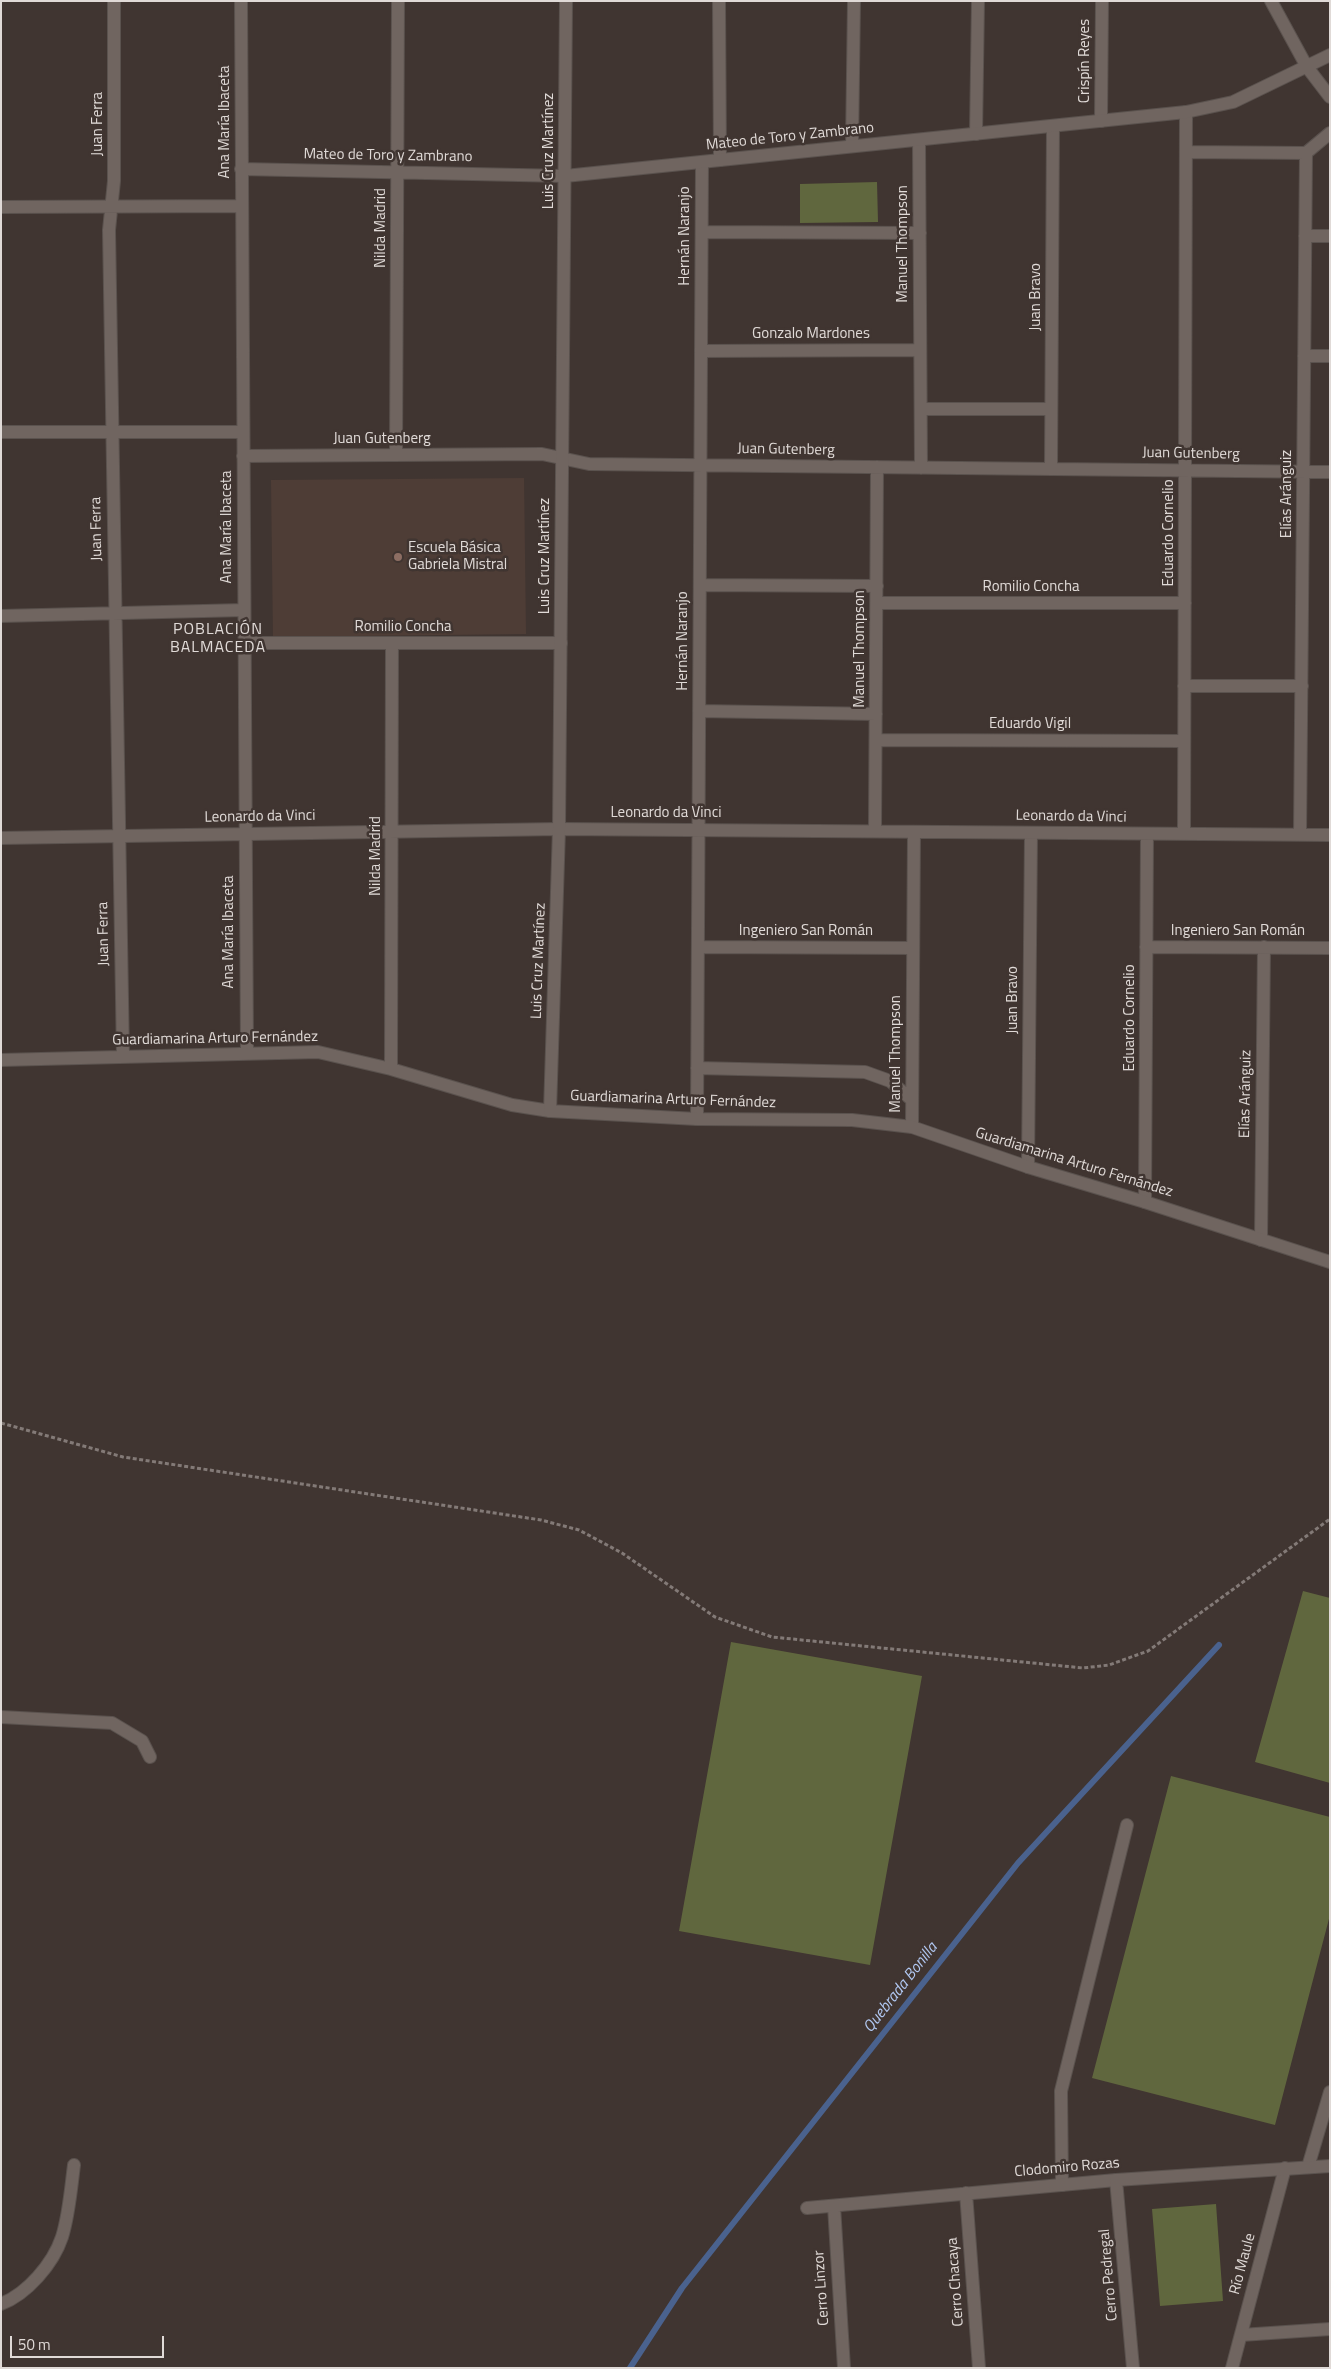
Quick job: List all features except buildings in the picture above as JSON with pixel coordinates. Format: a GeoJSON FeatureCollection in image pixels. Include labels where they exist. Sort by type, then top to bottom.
{"type":"FeatureCollection","features":[{"type":"Feature","properties":{"kind":"street","name":"Juan Ferra"},"geometry":{"type":"LineString","coordinates":[[114,1],[114,181],[109,230],[122,1057]]}},
{"type":"Feature","properties":{"kind":"street","name":"Ana María Ibaceta"},"geometry":{"type":"LineString","coordinates":[[241,1],[246,1053]]}},
{"type":"Feature","properties":{"kind":"street","name":"Nilda Madrid"},"geometry":{"type":"LineString","coordinates":[[396,455],[398,1]]}},
{"type":"Feature","properties":{"kind":"street","name":"Luis Cruz Martínez"},"geometry":{"type":"LineString","coordinates":[[550,1111],[559,829],[566,1]]}},
{"type":"Feature","properties":{"kind":"street"},"geometry":{"type":"LineString","coordinates":[[719,1],[720,160]]}},
{"type":"Feature","properties":{"kind":"street"},"geometry":{"type":"LineString","coordinates":[[852,146],[854,1]]}},
{"type":"Feature","properties":{"kind":"street"},"geometry":{"type":"LineString","coordinates":[[976,134],[978,1]]}},
{"type":"Feature","properties":{"kind":"street","name":"Crispín Reyes"},"geometry":{"type":"LineString","coordinates":[[1101,121],[1102,1]]}},
{"type":"Feature","properties":{"kind":"street"},"geometry":{"type":"LineString","coordinates":[[1272,1],[1307,67],[1330,96]]}},
{"type":"Feature","properties":{"kind":"street","name":"Mateo de Toro y Zambrano"},"geometry":{"type":"LineString","coordinates":[[241,169],[565,176],[1101,121],[1186,112],[1233,102],[1330,55]]}},
{"type":"Feature","properties":{"kind":"street","name":"Eduardo Cornelio"},"geometry":{"type":"LineString","coordinates":[[1184,834],[1186,112]]}},
{"type":"Feature","properties":{"kind":"street","name":"Juan Bravo"},"geometry":{"type":"LineString","coordinates":[[1051,469],[1053,126]]}},
{"type":"Feature","properties":{"kind":"street"},"geometry":{"type":"LineString","coordinates":[[1186,152],[1306,154],[1330,133]]}},
{"type":"Feature","properties":{"kind":"street","name":"Manuel Thompson"},"geometry":{"type":"LineString","coordinates":[[919,140],[921,468]]}},
{"type":"Feature","properties":{"kind":"street","name":"Elías Aránguiz"},"geometry":{"type":"LineString","coordinates":[[1300,835],[1306,154]]}},
{"type":"Feature","properties":{"kind":"street","name":"Hernán Naranjo"},"geometry":{"type":"LineString","coordinates":[[697,1119],[702,162]]}},
{"type":"Feature","properties":{"kind":"street"},"geometry":{"type":"LineString","coordinates":[[1,207],[241,206]]}},
{"type":"Feature","properties":{"kind":"street"},"geometry":{"type":"LineString","coordinates":[[702,232],[920,232]]}},
{"type":"Feature","properties":{"kind":"street"},"geometry":{"type":"LineString","coordinates":[[1305,236],[1330,236]]}},
{"type":"Feature","properties":{"kind":"street","name":"Gonzalo Mardones"},"geometry":{"type":"LineString","coordinates":[[701,351],[920,350]]}},
{"type":"Feature","properties":{"kind":"street"},"geometry":{"type":"LineString","coordinates":[[1304,356],[1330,356]]}},
{"type":"Feature","properties":{"kind":"street"},"geometry":{"type":"LineString","coordinates":[[921,409],[1051,409]]}},
{"type":"Feature","properties":{"kind":"street"},"geometry":{"type":"LineString","coordinates":[[1,432],[243,432]]}},
{"type":"Feature","properties":{"kind":"street","name":"Juan Gutenberg"},"geometry":{"type":"LineString","coordinates":[[243,456],[542,454],[588,464],[1330,472]]}},
{"type":"Feature","properties":{"kind":"street","name":"Manuel Thompson"},"geometry":{"type":"LineString","coordinates":[[875,831],[878,467]]}},
{"type":"Feature","properties":{"kind":"street"},"geometry":{"type":"LineString","coordinates":[[700,585],[877,586]]}},
{"type":"Feature","properties":{"kind":"street","name":"Romilio Concha"},"geometry":{"type":"LineString","coordinates":[[877,603],[1185,603]]}},
{"type":"Feature","properties":{"kind":"street"},"geometry":{"type":"LineString","coordinates":[[1,616],[244,610]]}},
{"type":"Feature","properties":{"kind":"street","name":"Romilio Concha"},"geometry":{"type":"LineString","coordinates":[[244,643],[561,643]]}},
{"type":"Feature","properties":{"kind":"street","name":"Nilda Madrid"},"geometry":{"type":"LineString","coordinates":[[391,1069],[392,643]]}},
{"type":"Feature","properties":{"kind":"street"},"geometry":{"type":"LineString","coordinates":[[1184,686],[1302,686]]}},
{"type":"Feature","properties":{"kind":"street"},"geometry":{"type":"LineString","coordinates":[[699,711],[876,714]]}},
{"type":"Feature","properties":{"kind":"street","name":"Eduardo Vigil"},"geometry":{"type":"LineString","coordinates":[[876,740],[1184,741]]}},
{"type":"Feature","properties":{"kind":"street","name":"Leonardo da Vinci"},"geometry":{"type":"LineString","coordinates":[[1,838],[559,829],[1330,835]]}},
{"type":"Feature","properties":{"kind":"street","name":"Manuel Thompson"},"geometry":{"type":"LineString","coordinates":[[912,1127],[914,832]]}},
{"type":"Feature","properties":{"kind":"street","name":"Juan Bravo"},"geometry":{"type":"LineString","coordinates":[[1028,1167],[1031,833]]}},
{"type":"Feature","properties":{"kind":"street","name":"Eduardo Cornelio"},"geometry":{"type":"LineString","coordinates":[[1145,1202],[1147,834]]}},
{"type":"Feature","properties":{"kind":"street","name":"Ingeniero San Román"},"geometry":{"type":"LineString","coordinates":[[698,947],[913,948]]}},
{"type":"Feature","properties":{"kind":"street","name":"Ingeniero San Román"},"geometry":{"type":"LineString","coordinates":[[1146,947],[1330,948]]}},
{"type":"Feature","properties":{"kind":"street","name":"Elías Aránguiz"},"geometry":{"type":"LineString","coordinates":[[1261,1240],[1264,948]]}},
{"type":"Feature","properties":{"kind":"street","name":"Guardiamarina Arturo Fernández"},"geometry":{"type":"LineString","coordinates":[[1,1060],[318,1052],[391,1069],[512,1105],[550,1111],[697,1119],[852,1120],[912,1127],[1028,1167],[1145,1202],[1330,1262]]}},
{"type":"Feature","properties":{"kind":"street"},"geometry":{"type":"LineString","coordinates":[[697,1068],[865,1072],[890,1081],[912,1100]]}},
{"type":"Feature","properties":{"kind":"street"},"geometry":{"type":"LineString","coordinates":[[1,1717],[112,1723],[142,1741],[150,1757]]}},
{"type":"Feature","properties":{"kind":"street"},"geometry":{"type":"LineString","coordinates":[[1062,2185],[1061,2091],[1127,1825]]}},
{"type":"Feature","properties":{"kind":"street"},"geometry":{"type":"LineString","coordinates":[[1308,2167],[1330,2092]]}},
{"type":"Feature","properties":{"kind":"street"},"geometry":{"type":"LineString","coordinates":[[1,2304],[13,2299],[42,2274],[62,2238],[74,2165]]}},
{"type":"Feature","properties":{"kind":"street","name":"Clodomiro Rozas"},"geometry":{"type":"LineString","coordinates":[[807,2208],[1116,2180],[1330,2166]]}},
{"type":"Feature","properties":{"kind":"street","name":"Río Maule"},"geometry":{"type":"LineString","coordinates":[[1232,2368],[1285,2168]]}},
{"type":"Feature","properties":{"kind":"street","name":"Cerro Pedregal"},"geometry":{"type":"LineString","coordinates":[[1116,2180],[1133,2368]]}},
{"type":"Feature","properties":{"kind":"street","name":"Cerro Chacaya"},"geometry":{"type":"LineString","coordinates":[[966,2193],[978,2368]]}},
{"type":"Feature","properties":{"kind":"street","name":"Cerro Linzor"},"geometry":{"type":"LineString","coordinates":[[834,2206],[844,2368]]}},
{"type":"Feature","properties":{"kind":"street"},"geometry":{"type":"LineString","coordinates":[[1241,2335],[1330,2329]]}},
{"type":"Feature","properties":{"kind":"path"},"geometry":{"type":"LineString","coordinates":[[1,1423],[123,1457],[541,1520],[579,1530],[622,1553],[716,1617],[772,1638],[1083,1668],[1109,1665],[1148,1651],[1330,1518]]}},
{"type":"Feature","properties":{"kind":"shaded area","name":"Escuela Básica Gabriela Mistral"},"geometry":{"type":"Polygon","coordinates":[[[524,478],[526,634],[273,637],[271,480],[524,478]]]}},
{"type":"Feature","properties":{"kind":"green space"},"geometry":{"type":"Polygon","coordinates":[[[877,182],[878,222],[800,223],[800,184],[877,182]]]}},
{"type":"Feature","properties":{"kind":"green space"},"geometry":{"type":"Polygon","coordinates":[[[1303,1591],[1330,1598],[1330,1783],[1255,1762],[1303,1591]]]}},
{"type":"Feature","properties":{"kind":"green space"},"geometry":{"type":"Polygon","coordinates":[[[731,1642],[922,1676],[870,1965],[679,1931],[731,1642]]]}},
{"type":"Feature","properties":{"kind":"green space"},"geometry":{"type":"Polygon","coordinates":[[[1171,1776],[1330,1817],[1330,1915],[1275,2125],[1092,2078],[1171,1776]]]}},
{"type":"Feature","properties":{"kind":"green space"},"geometry":{"type":"Polygon","coordinates":[[[1216,2204],[1223,2301],[1160,2306],[1152,2209],[1216,2204]]]}},
{"type":"Feature","properties":{"kind":"waterway","name":"Quebrada Bonilla"},"geometry":{"type":"LineString","coordinates":[[630,2368],[682,2288],[1018,1863],[1219,1645]]}},
{"type":"Feature","properties":{"kind":"place","name":"Escuela Básica Gabriela Mistral"},"geometry":{"type":"Point","coordinates":[398,557]}},
{"type":"Feature","properties":{"kind":"district","name":"POBLACIÓN BALMACEDA"},"geometry":{"type":"Point","coordinates":[218,639]}}]}
